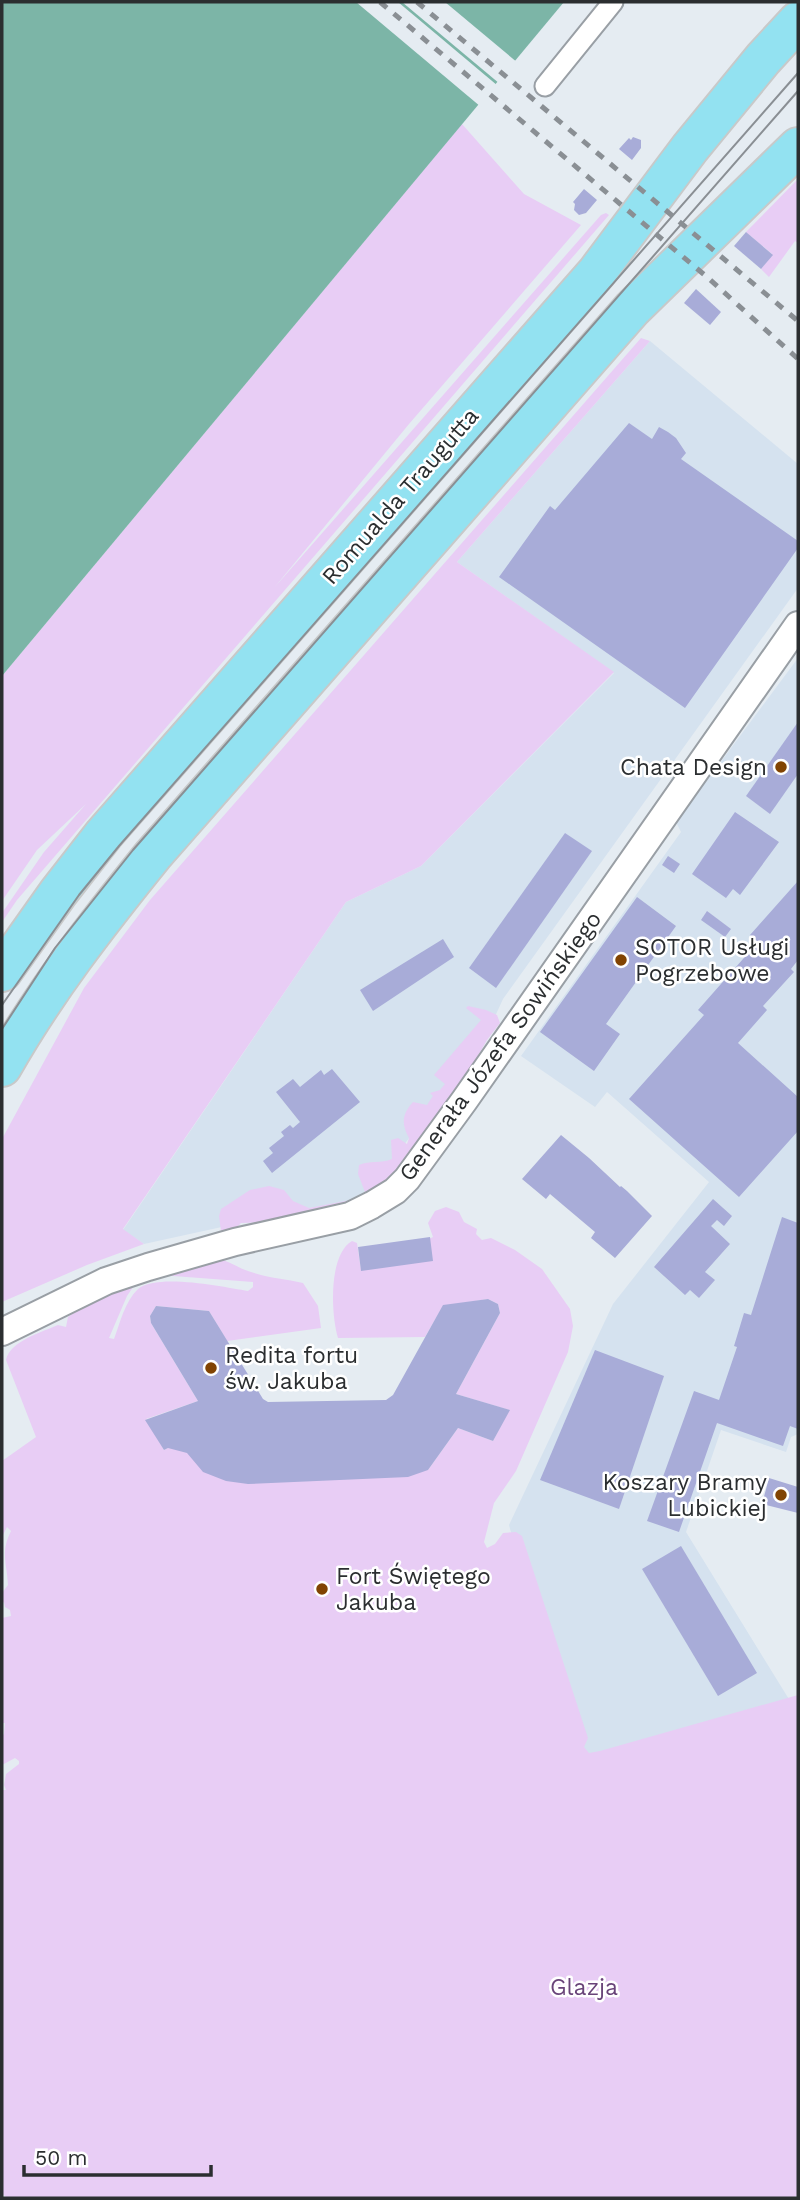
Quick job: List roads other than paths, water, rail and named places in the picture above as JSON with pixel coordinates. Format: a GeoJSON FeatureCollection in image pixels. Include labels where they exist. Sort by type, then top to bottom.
{"type":"FeatureCollection","features":[{"type":"Feature","properties":{"kind":"main road","name":"Romualda Traugutta"},"geometry":{"type":"LineString","coordinates":[[2,972],[104,834],[597,272],[690,148],[798,21]]}},
{"type":"Feature","properties":{"kind":"main road"},"geometry":{"type":"LineString","coordinates":[[2,1067],[71,960],[153,855],[632,309],[798,147]]}},
{"type":"Feature","properties":{"kind":"street"},"geometry":{"type":"LineString","coordinates":[[545,86],[613,2]]}},
{"type":"Feature","properties":{"kind":"street","name":"Generała Józefa Sowińskiego"},"geometry":{"type":"LineString","coordinates":[[2,1332],[106,1282],[222,1245],[350,1216],[395,1191],[407,1179],[456,1111],[798,625]]}},
{"type":"Feature","properties":{"kind":"tram line"},"geometry":{"type":"LineString","coordinates":[[2,1005],[79,895],[119,846],[798,73]]}},
{"type":"Feature","properties":{"kind":"tram line"},"geometry":{"type":"LineString","coordinates":[[2,1029],[55,948],[133,850],[798,91]]}},
{"type":"Feature","properties":{"kind":"railway"},"geometry":{"type":"LineString","coordinates":[[380,2],[707,277],[798,359]]}},
{"type":"Feature","properties":{"kind":"railway"},"geometry":{"type":"LineString","coordinates":[[417,2],[798,321]]}},
{"type":"Feature","properties":{"kind":"place","name":"Chata Design"},"geometry":{"type":"Point","coordinates":[781,767]}},
{"type":"Feature","properties":{"kind":"place","name":"SOTOR Usługi Pogrzebowe"},"geometry":{"type":"Point","coordinates":[621,960]}},
{"type":"Feature","properties":{"kind":"place","name":"Redita fortu św. Jakuba"},"geometry":{"type":"Point","coordinates":[211,1368]}},
{"type":"Feature","properties":{"kind":"place","name":"Koszary Bramy Lubickiej"},"geometry":{"type":"Point","coordinates":[781,1495]}},
{"type":"Feature","properties":{"kind":"place","name":"Fort Świętego Jakuba"},"geometry":{"type":"Point","coordinates":[322,1589]}},
{"type":"Feature","properties":{"kind":"park label","name":"Glazja"},"geometry":{"type":"Point","coordinates":[584,1987]}}]}
